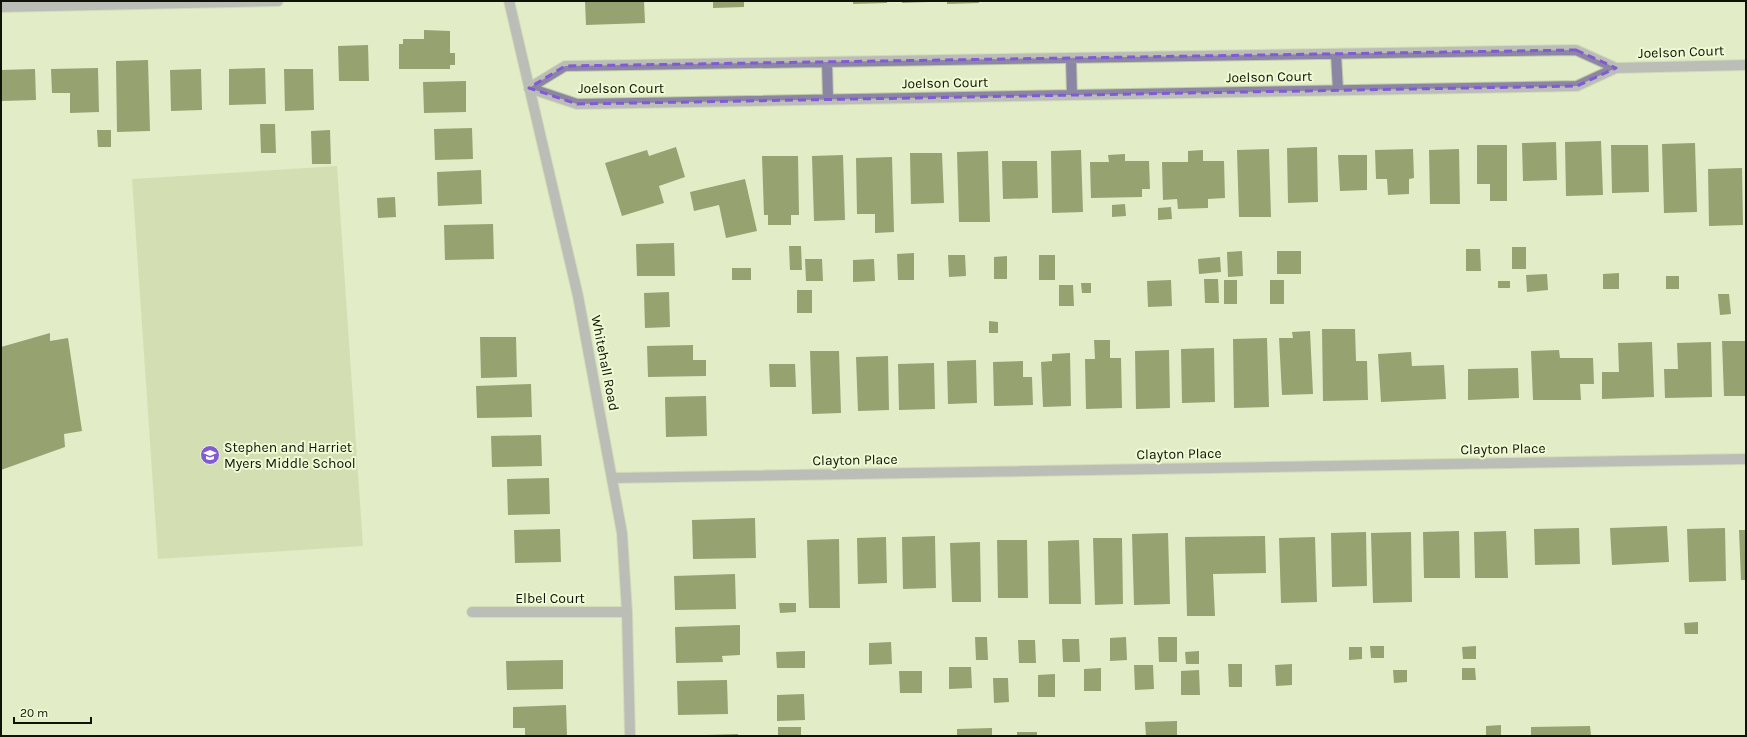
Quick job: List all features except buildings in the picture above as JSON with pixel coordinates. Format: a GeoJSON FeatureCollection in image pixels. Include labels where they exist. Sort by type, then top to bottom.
{"type":"FeatureCollection","features":[{"type":"Feature","properties":{"kind":"street"},"geometry":{"type":"LineString","coordinates":[[1,7],[278,1]]}},
{"type":"Feature","properties":{"kind":"street","name":"Whitehall Road"},"geometry":{"type":"LineString","coordinates":[[509,1],[578,296],[622,533],[627,612],[630,736]]}},
{"type":"Feature","properties":{"kind":"street","name":"Joelson Court"},"geometry":{"type":"LineString","coordinates":[[529,88],[565,66],[1576,50],[1616,68]]}},
{"type":"Feature","properties":{"kind":"street"},"geometry":{"type":"LineString","coordinates":[[1336,54],[1338,90]]}},
{"type":"Feature","properties":{"kind":"street"},"geometry":{"type":"LineString","coordinates":[[1071,59],[1072,95]]}},
{"type":"Feature","properties":{"kind":"street"},"geometry":{"type":"LineString","coordinates":[[827,62],[828,100]]}},
{"type":"Feature","properties":{"kind":"street","name":"Joelson Court"},"geometry":{"type":"LineString","coordinates":[[529,88],[577,104],[1577,86],[1616,68],[1746,65]]}},
{"type":"Feature","properties":{"kind":"street","name":"Clayton Place"},"geometry":{"type":"LineString","coordinates":[[612,478],[1746,459]]}},
{"type":"Feature","properties":{"kind":"street","name":"Elbel Court"},"geometry":{"type":"LineString","coordinates":[[472,612],[627,612]]}},
{"type":"Feature","properties":{"kind":"highlighted area"},"geometry":{"type":"Polygon","coordinates":[[[1576,50],[1616,68],[1577,86],[577,104],[529,88],[565,66],[1576,50]]]}},
{"type":"Feature","properties":{"kind":"green space"},"geometry":{"type":"Polygon","coordinates":[[[337,166],[363,546],[158,559],[132,179],[337,166]]]}},
{"type":"Feature","properties":{"kind":"place","name":"Stephen and Harriet Myers Middle School"},"geometry":{"type":"Point","coordinates":[210,455]}}]}
